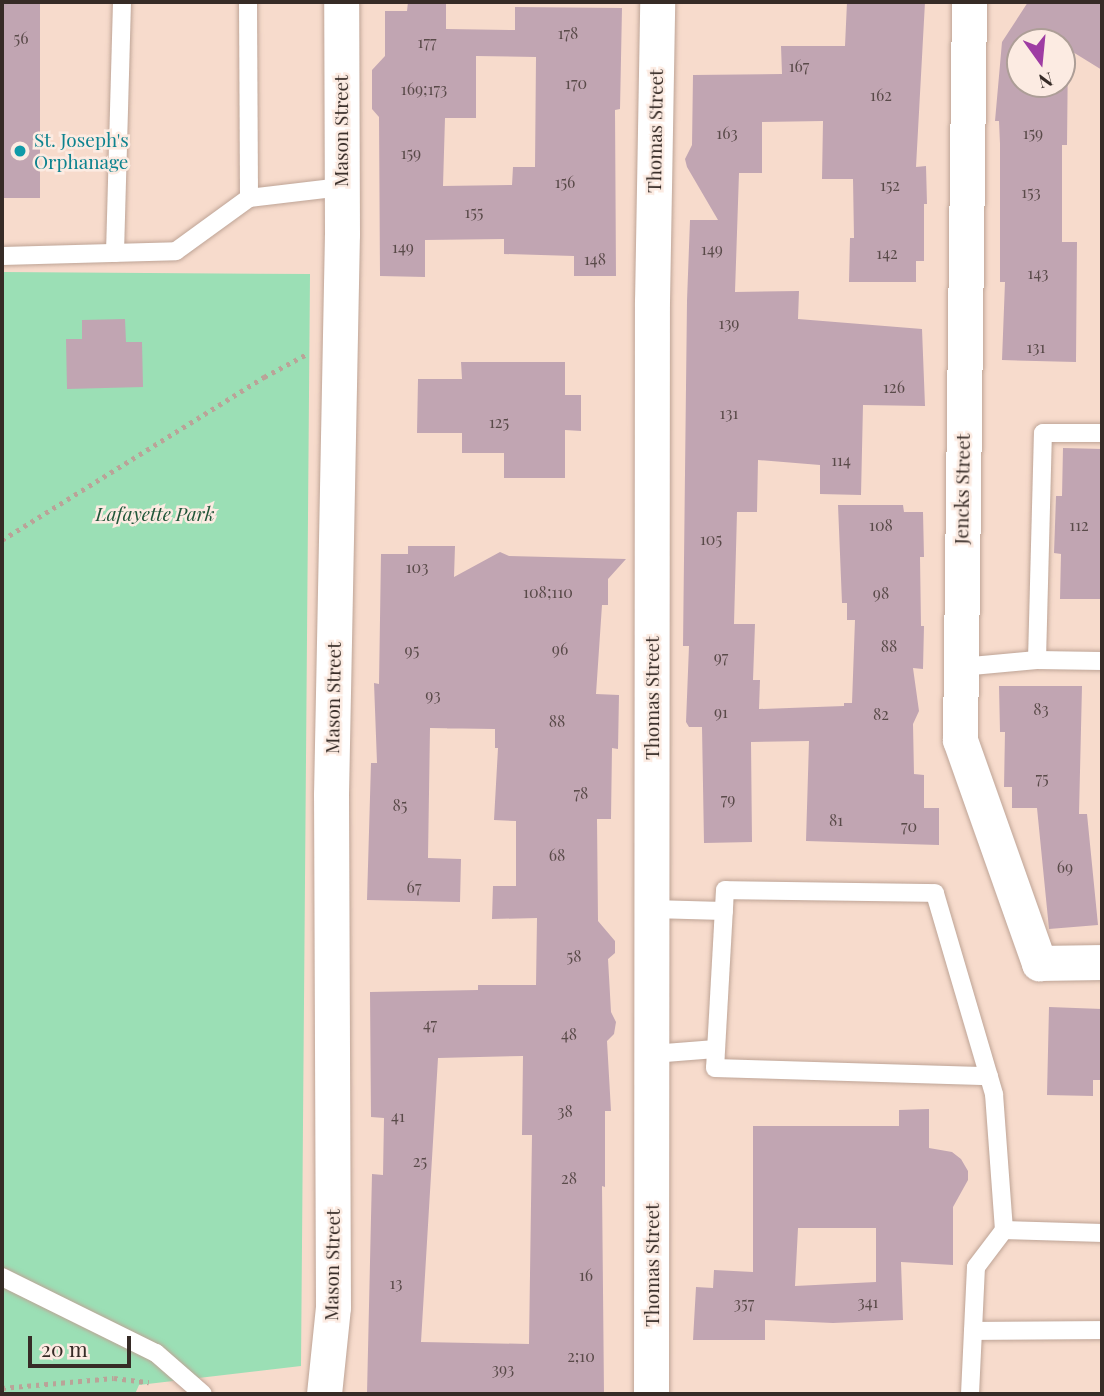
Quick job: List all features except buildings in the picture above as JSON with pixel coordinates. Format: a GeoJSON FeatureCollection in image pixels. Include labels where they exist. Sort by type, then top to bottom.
{"type":"FeatureCollection","features":[{"type":"Feature","properties":{"kind":"street","name":"Mason Street"},"geometry":{"type":"LineString","coordinates":[[324,1394],[333,1307],[331,795],[341,187],[341,2]]}},
{"type":"Feature","properties":{"kind":"street","name":"Thomas Street"},"geometry":{"type":"LineString","coordinates":[[651,1394],[652,302],[657,2]]}},
{"type":"Feature","properties":{"kind":"street","name":"Jencks Street"},"geometry":{"type":"LineString","coordinates":[[969,2],[960,740],[1039,964],[1102,962]]}},
{"type":"Feature","properties":{"kind":"lane"},"geometry":{"type":"LineString","coordinates":[[115,253],[122,2]]}},
{"type":"Feature","properties":{"kind":"lane"},"geometry":{"type":"LineString","coordinates":[[248,2],[249,198]]}},
{"type":"Feature","properties":{"kind":"lane"},"geometry":{"type":"LineString","coordinates":[[2,256],[176,251],[249,198],[341,187]]}},
{"type":"Feature","properties":{"kind":"lane"},"geometry":{"type":"LineString","coordinates":[[1037,660],[1043,433],[1102,433]]}},
{"type":"Feature","properties":{"kind":"lane"},"geometry":{"type":"LineString","coordinates":[[961,667],[1037,660],[1102,661]]}},
{"type":"Feature","properties":{"kind":"lane"},"geometry":{"type":"LineString","coordinates":[[970,1394],[976,1267],[1004,1230],[995,1094],[934,894],[725,890],[715,1068],[989,1076]]}},
{"type":"Feature","properties":{"kind":"lane"},"geometry":{"type":"LineString","coordinates":[[652,909],[724,911]]}},
{"type":"Feature","properties":{"kind":"lane"},"geometry":{"type":"LineString","coordinates":[[652,1054],[716,1049]]}},
{"type":"Feature","properties":{"kind":"lane"},"geometry":{"type":"LineString","coordinates":[[1004,1230],[1102,1233]]}},
{"type":"Feature","properties":{"kind":"lane"},"geometry":{"type":"LineString","coordinates":[[2,1277],[156,1353],[199,1391]]}},
{"type":"Feature","properties":{"kind":"lane"},"geometry":{"type":"LineString","coordinates":[[973,1331],[1102,1330]]}},
{"type":"Feature","properties":{"kind":"path"},"geometry":{"type":"LineString","coordinates":[[2,540],[264,377]]}},
{"type":"Feature","properties":{"kind":"path"},"geometry":{"type":"LineString","coordinates":[[2,1388],[114,1378],[199,1391]]}},
{"type":"Feature","properties":{"kind":"green space","name":"Lafayette Park"},"geometry":{"type":"Polygon","coordinates":[[[2,272],[310,274],[301,1366],[139,1385],[135,1394],[2,1394],[2,272]]]}},
{"type":"Feature","properties":{"kind":"place","name":"St. Joseph's Orphanage"},"geometry":{"type":"Point","coordinates":[20,151]}}]}
